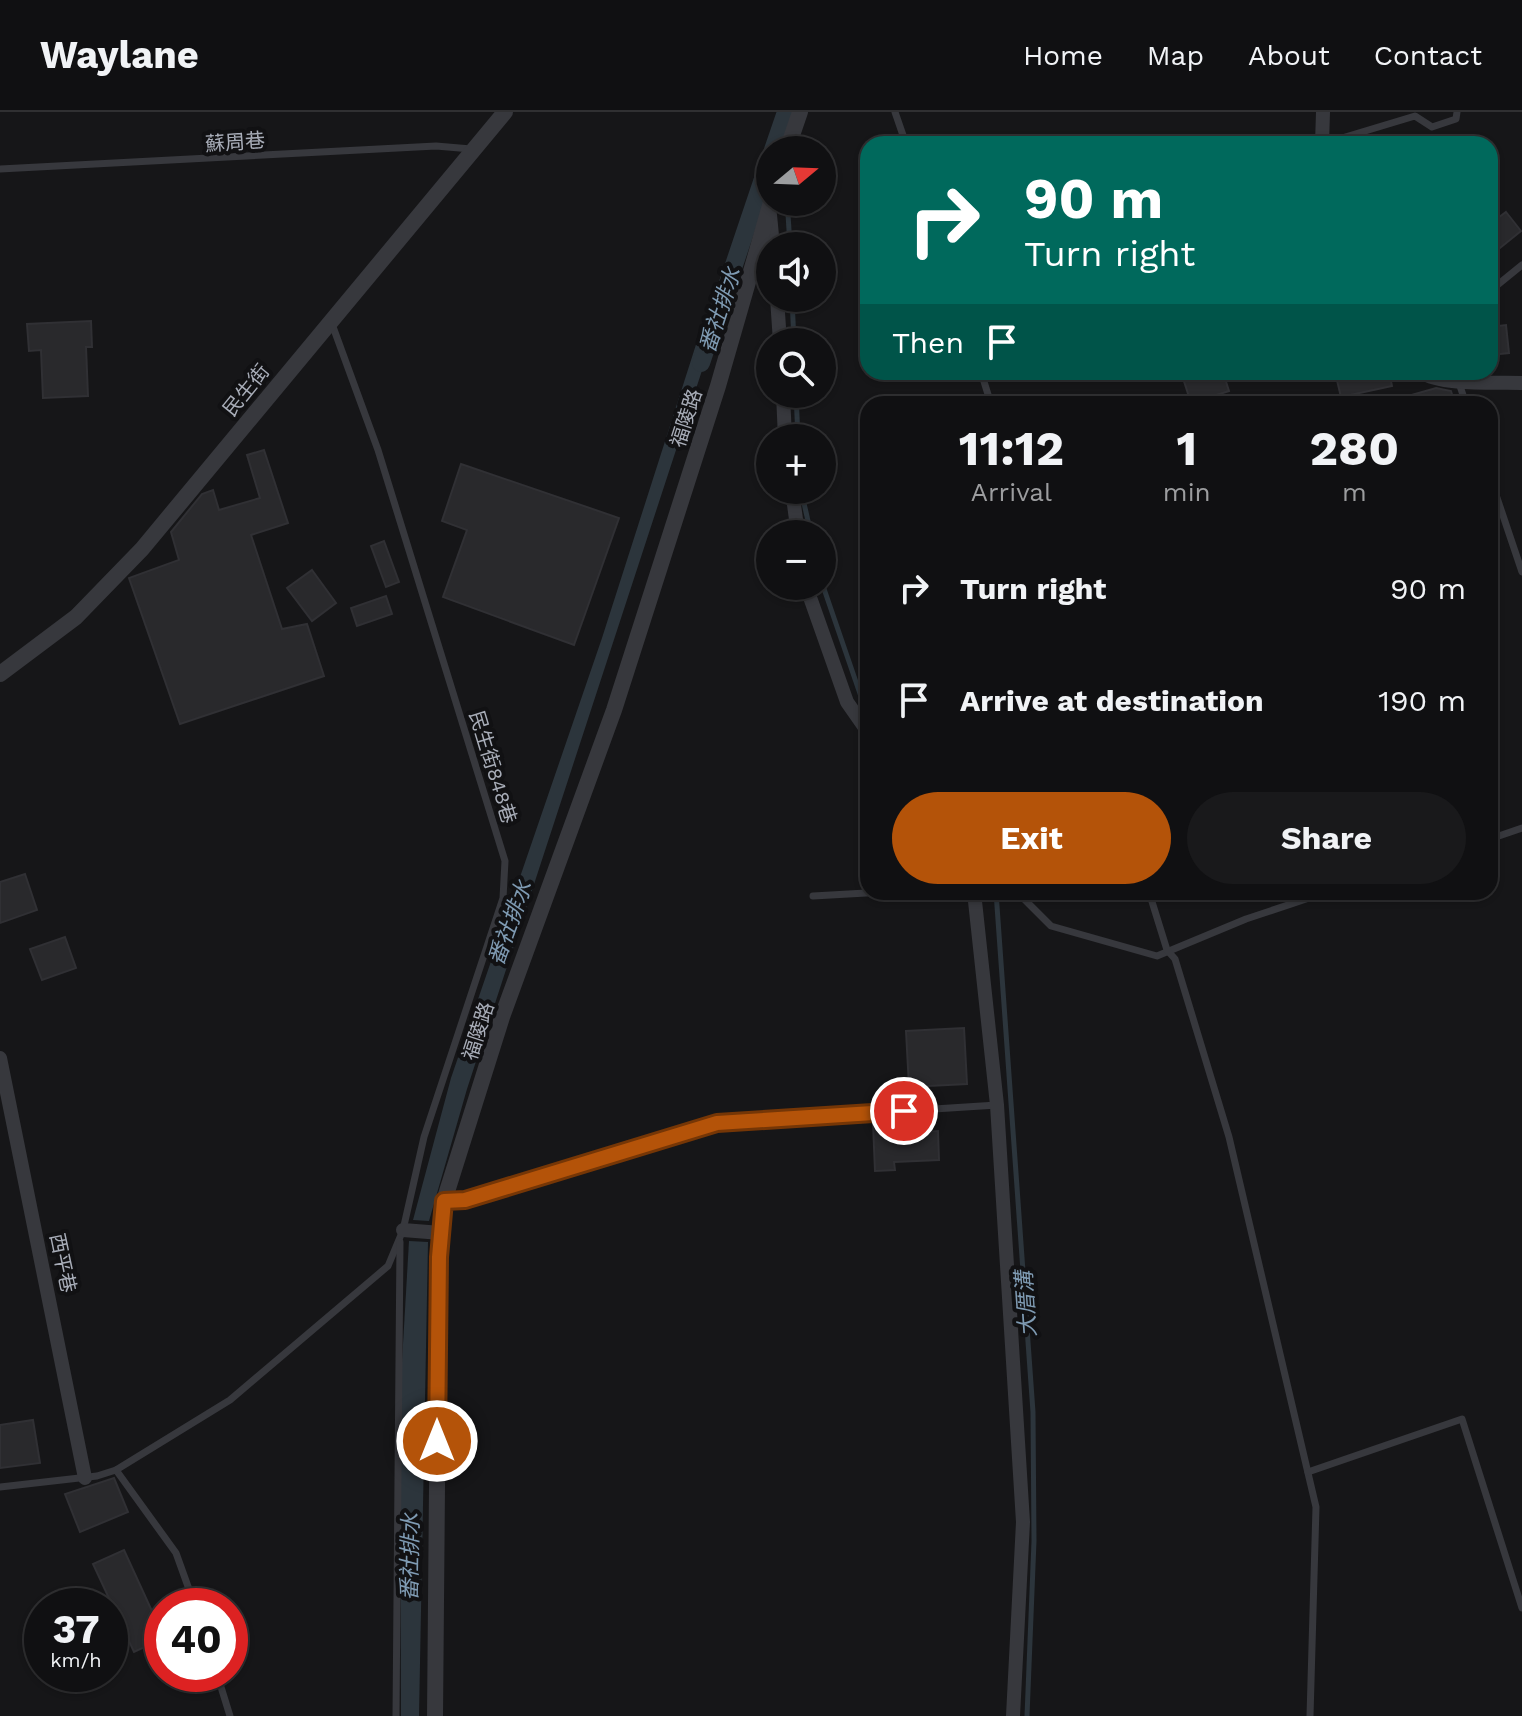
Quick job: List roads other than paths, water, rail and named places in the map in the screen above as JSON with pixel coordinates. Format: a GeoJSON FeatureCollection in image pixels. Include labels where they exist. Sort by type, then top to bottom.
{"type":"FeatureCollection","features":[{"type":"Feature","properties":{"kind":"street","name":"民生街"},"geometry":{"type":"LineString","coordinates":[[0,674],[76,617],[142,549],[330,318],[505,112]]}},
{"type":"Feature","properties":{"kind":"street"},"geometry":{"type":"LineString","coordinates":[[792,136],[800,112]]}},
{"type":"Feature","properties":{"kind":"street"},"geometry":{"type":"LineString","coordinates":[[1322,136],[1323,112]]}},
{"type":"Feature","properties":{"kind":"street","name":"福陵路"},"geometry":{"type":"LineString","coordinates":[[435,1716],[441,1233],[444,1201],[502,1017],[614,710],[718,386],[767,216]]}},
{"type":"Feature","properties":{"kind":"street"},"geometry":{"type":"LineString","coordinates":[[1498,379],[1522,383]]}},
{"type":"Feature","properties":{"kind":"street"},"geometry":{"type":"LineString","coordinates":[[811,600],[847,702],[860,721]]}},
{"type":"Feature","properties":{"kind":"street"},"geometry":{"type":"LineString","coordinates":[[975,900],[997,1105],[1023,1522],[1013,1716]]}},
{"type":"Feature","properties":{"kind":"street","name":"西平巷"},"geometry":{"type":"LineString","coordinates":[[0,1058],[85,1478]]}},
{"type":"Feature","properties":{"kind":"street"},"geometry":{"type":"LineString","coordinates":[[401,1233],[441,1233]]}},
{"type":"Feature","properties":{"kind":"lane"},"geometry":{"type":"LineString","coordinates":[[895,112],[903,136]]}},
{"type":"Feature","properties":{"kind":"lane"},"geometry":{"type":"LineString","coordinates":[[1349,136],[1415,116],[1432,127],[1456,119],[1457,112]]}},
{"type":"Feature","properties":{"kind":"lane","name":"蘇周巷"},"geometry":{"type":"LineString","coordinates":[[0,169],[436,146],[471,149]]}},
{"type":"Feature","properties":{"kind":"lane"},"geometry":{"type":"LineString","coordinates":[[1498,284],[1522,265]]}},
{"type":"Feature","properties":{"kind":"lane","name":"民生街848巷"},"geometry":{"type":"LineString","coordinates":[[330,318],[378,450],[505,861],[503,898],[424,1137],[401,1233]]}},
{"type":"Feature","properties":{"kind":"lane"},"geometry":{"type":"LineString","coordinates":[[1458,380],[1463,396]]}},
{"type":"Feature","properties":{"kind":"lane"},"geometry":{"type":"LineString","coordinates":[[1498,501],[1522,572]]}},
{"type":"Feature","properties":{"kind":"lane"},"geometry":{"type":"LineString","coordinates":[[1498,836],[1522,828]]}},
{"type":"Feature","properties":{"kind":"lane"},"geometry":{"type":"LineString","coordinates":[[813,896],[860,893]]}},
{"type":"Feature","properties":{"kind":"lane"},"geometry":{"type":"LineString","coordinates":[[1025,900],[1051,926],[1157,956],[1305,900]]}},
{"type":"Feature","properties":{"kind":"lane"},"geometry":{"type":"LineString","coordinates":[[1151,900],[1167,950],[1175,959],[1229,1137],[1316,1507],[1310,1716]]}},
{"type":"Feature","properties":{"kind":"lane"},"geometry":{"type":"LineString","coordinates":[[444,1201],[465,1200],[717,1123],[997,1105]]}},
{"type":"Feature","properties":{"kind":"lane"},"geometry":{"type":"LineString","coordinates":[[0,1487],[85,1478],[116,1470],[230,1400],[388,1266],[401,1233]]}},
{"type":"Feature","properties":{"kind":"lane"},"geometry":{"type":"LineString","coordinates":[[396,1716],[401,1233]]}},
{"type":"Feature","properties":{"kind":"lane"},"geometry":{"type":"LineString","coordinates":[[1308,1472],[1462,1419],[1522,1608]]}},
{"type":"Feature","properties":{"kind":"lane"},"geometry":{"type":"LineString","coordinates":[[116,1470],[176,1553],[189,1588]]}},
{"type":"Feature","properties":{"kind":"lane"},"geometry":{"type":"LineString","coordinates":[[223,1692],[230,1716]]}},
{"type":"Feature","properties":{"kind":"water"},"geometry":{"type":"Polygon","coordinates":[[[701,329],[711,343],[467,1089],[429,1221],[413,1220],[451,1078],[602,638],[701,329]]]}},
{"type":"Feature","properties":{"kind":"water"},"geometry":{"type":"Polygon","coordinates":[[[409,1241],[428,1242],[419,1716],[401,1716],[400,1396],[409,1241]]]}},
{"type":"Feature","properties":{"kind":"waterway","name":"番社排水"},"geometry":{"type":"LineString","coordinates":[[778,136],[786,112]]}},
{"type":"Feature","properties":{"kind":"waterway","name":"番社排水"},"geometry":{"type":"LineString","coordinates":[[701,363],[756,200]]}},
{"type":"Feature","properties":{"kind":"waterway","name":"大厝溝"},"geometry":{"type":"LineString","coordinates":[[788,216],[789,232]]}},
{"type":"Feature","properties":{"kind":"waterway","name":"大厝溝"},"geometry":{"type":"LineString","coordinates":[[793,312],[793,328]]}},
{"type":"Feature","properties":{"kind":"waterway","name":"大厝溝"},"geometry":{"type":"LineString","coordinates":[[797,408],[797,424]]}},
{"type":"Feature","properties":{"kind":"waterway","name":"大厝溝"},"geometry":{"type":"LineString","coordinates":[[804,504],[808,520]]}},
{"type":"Feature","properties":{"kind":"waterway","name":"大厝溝"},"geometry":{"type":"LineString","coordinates":[[828,600],[860,694]]}},
{"type":"Feature","properties":{"kind":"waterway","name":"大厝溝"},"geometry":{"type":"LineString","coordinates":[[997,900],[1033,1412],[1034,1541],[1027,1716]]}}]}
